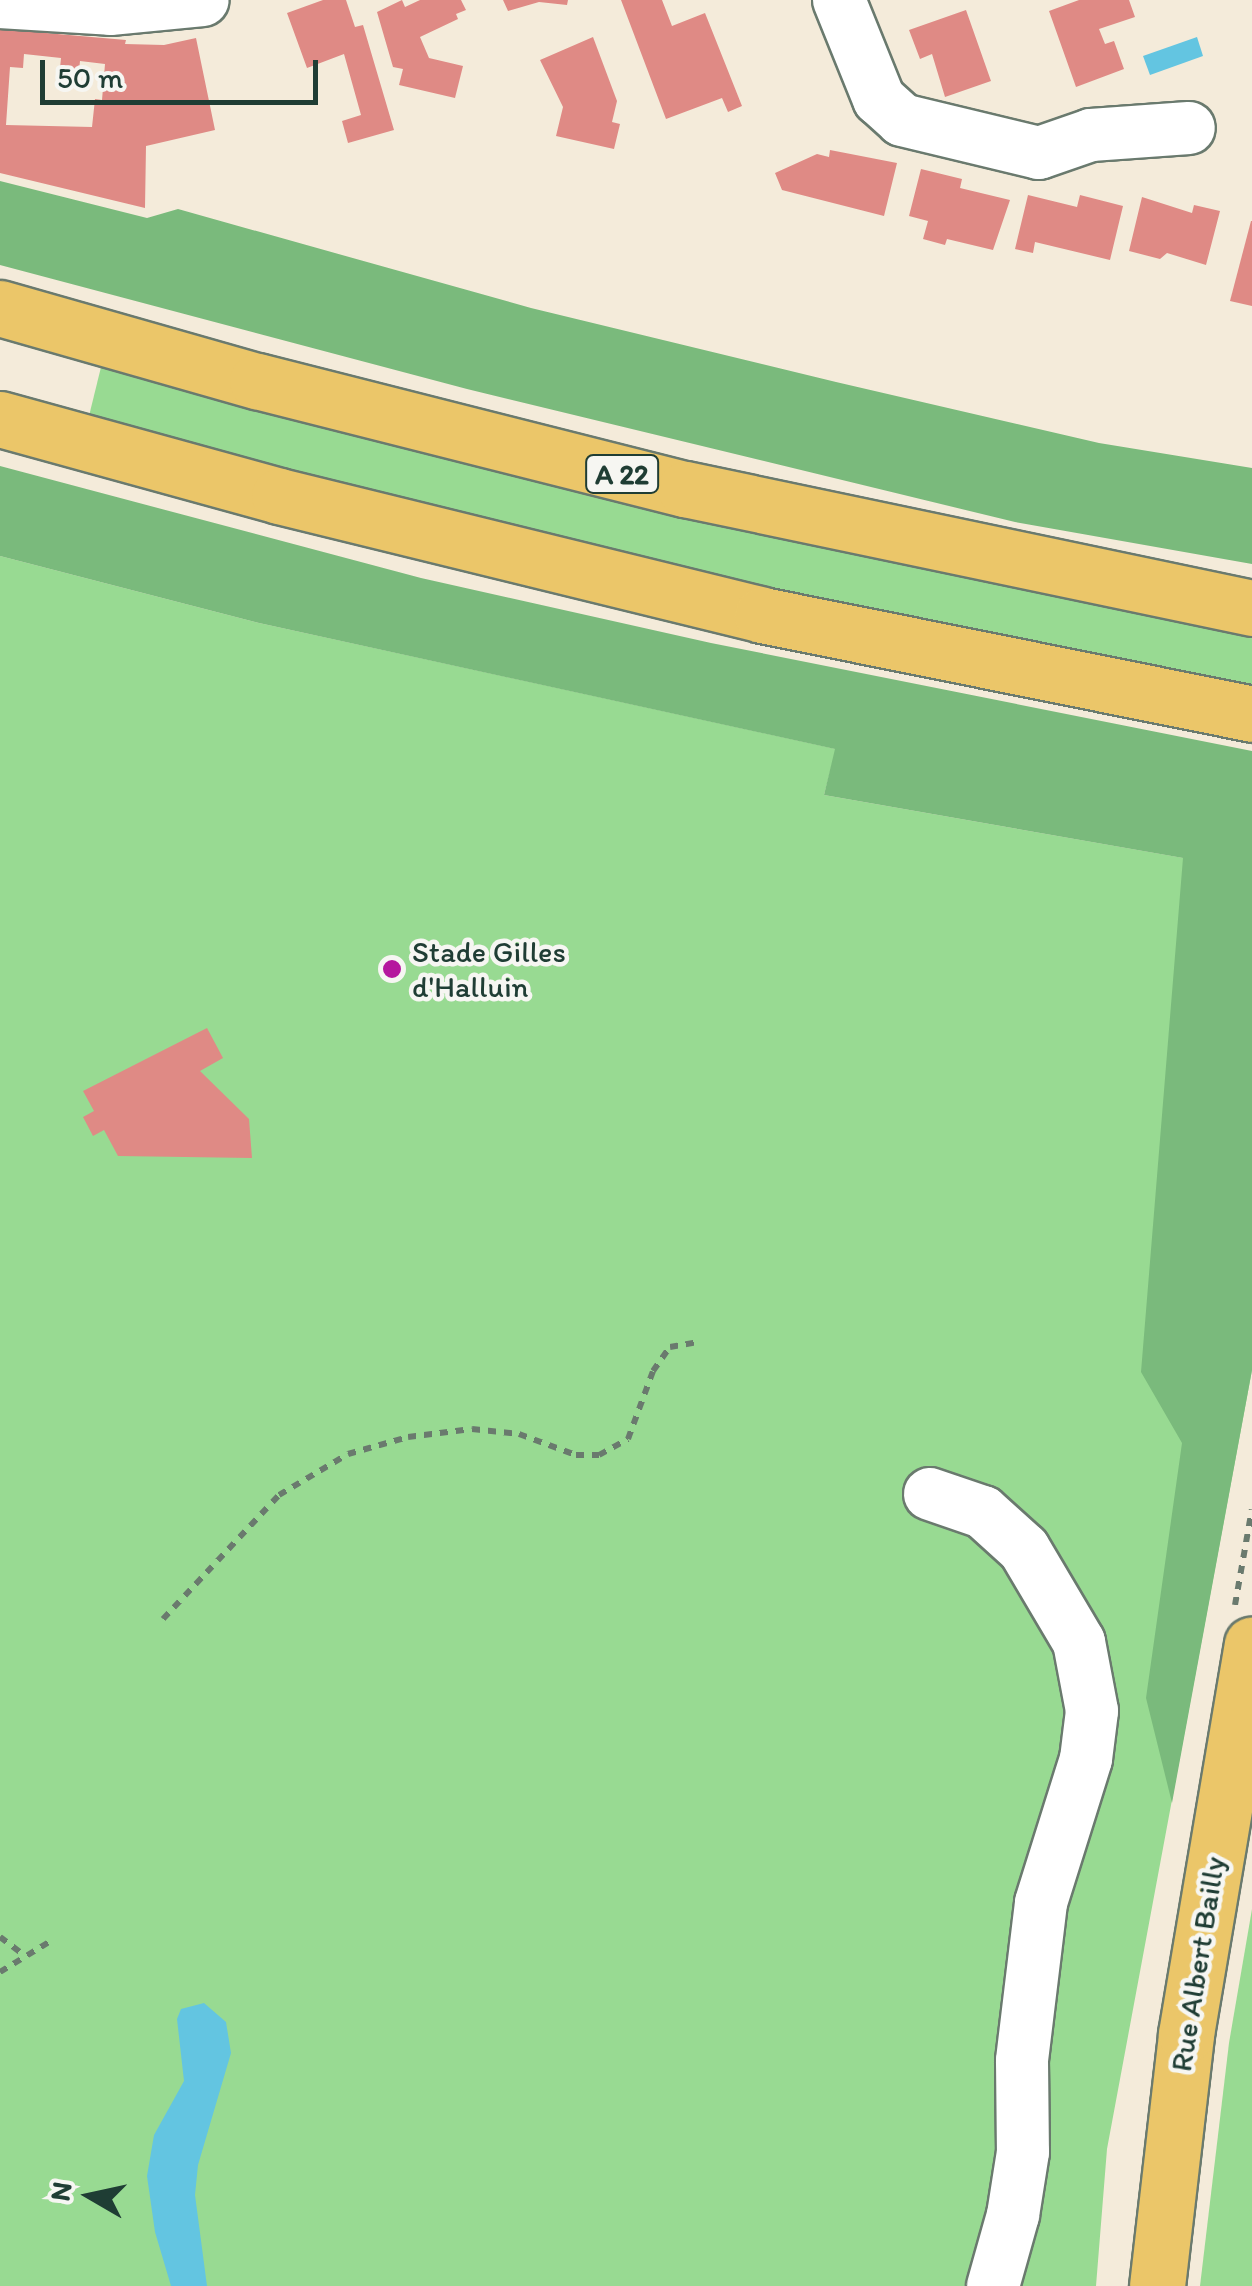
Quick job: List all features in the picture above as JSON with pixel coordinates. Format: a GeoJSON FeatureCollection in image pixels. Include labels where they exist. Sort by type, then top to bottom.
{"type":"FeatureCollection","features":[{"type":"Feature","properties":{"kind":"main road","name":"A 22"},"geometry":{"type":"LineString","coordinates":[[0,308],[257,381],[650,481],[1252,608]]}},
{"type":"Feature","properties":{"kind":"main road"},"geometry":{"type":"LineString","coordinates":[[0,418],[278,496],[762,615],[1252,714]]}},
{"type":"Feature","properties":{"kind":"main road","name":"Rue Albert Bailly"},"geometry":{"type":"LineString","coordinates":[[1157,2286],[1186,2034],[1252,1644]]}},
{"type":"Feature","properties":{"kind":"street"},"geometry":{"type":"LineString","coordinates":[[0,2],[110,8],[203,0]]}},
{"type":"Feature","properties":{"kind":"street"},"geometry":{"type":"LineString","coordinates":[[839,0],[879,99],[902,120],[1039,154],[1091,135],[1189,128]]}},
{"type":"Feature","properties":{"kind":"street"},"geometry":{"type":"LineString","coordinates":[[930,1494],[984,1512],[1024,1549],[1079,1642],[1092,1711],[1086,1759],[1040,1903],[1022,2061],[1023,2152],[1013,2215],[994,2286]]}},
{"type":"Feature","properties":{"kind":"path"},"geometry":{"type":"LineString","coordinates":[[163,1619],[279,1495],[348,1454],[408,1437],[472,1429],[520,1434],[576,1456],[599,1455],[628,1440],[654,1371],[670,1347],[698,1342]]}},
{"type":"Feature","properties":{"kind":"path"},"geometry":{"type":"LineString","coordinates":[[0,1937],[26,1956]]}},
{"type":"Feature","properties":{"kind":"path"},"geometry":{"type":"LineString","coordinates":[[0,1972],[49,1942]]}},
{"type":"Feature","properties":{"kind":"green space"},"geometry":{"type":"Polygon","coordinates":[[[0,181],[147,218],[178,209],[531,308],[836,382],[1099,443],[1252,468],[1252,564],[1015,522],[467,389],[0,265],[0,181]]]}},
{"type":"Feature","properties":{"kind":"green space"},"geometry":{"type":"Polygon","coordinates":[[[102,363],[1252,631],[1252,691],[774,592],[502,526],[89,416],[102,363]]]}},
{"type":"Feature","properties":{"kind":"green space"},"geometry":{"type":"Polygon","coordinates":[[[0,466],[421,578],[711,643],[1252,751],[1252,1370],[1172,1803],[1146,1698],[1182,1443],[1141,1372],[1183,858],[824,795],[835,749],[259,623],[0,556],[0,466]]]}},
{"type":"Feature","properties":{"kind":"green space"},"geometry":{"type":"Polygon","coordinates":[[[0,556],[259,623],[836,749],[824,795],[1252,870],[1252,1370],[1107,2149],[1096,2286],[0,2286],[0,556]]]}},
{"type":"Feature","properties":{"kind":"green space"},"geometry":{"type":"Polygon","coordinates":[[[1252,1909],[1252,2286],[1200,2286],[1229,2043],[1252,1909]]]}},
{"type":"Feature","properties":{"kind":"water"},"geometry":{"type":"Polygon","coordinates":[[[1197,37],[1203,56],[1150,75],[1143,56],[1197,37]]]}},
{"type":"Feature","properties":{"kind":"water"},"geometry":{"type":"Polygon","coordinates":[[[204,2003],[226,2022],[231,2053],[198,2165],[195,2195],[207,2286],[171,2286],[155,2232],[147,2176],[154,2135],[184,2081],[177,2019],[181,2009],[204,2003]]]}},
{"type":"Feature","properties":{"kind":"building"},"geometry":{"type":"Polygon","coordinates":[[[323,0],[346,0],[355,27],[363,25],[394,130],[348,143],[342,121],[361,115],[344,54],[307,68],[287,13],[323,0]]]}},
{"type":"Feature","properties":{"kind":"building"},"geometry":{"type":"Polygon","coordinates":[[[402,0],[405,7],[420,0],[461,0],[466,10],[456,14],[458,19],[420,37],[429,58],[463,66],[455,98],[399,85],[403,69],[393,67],[377,12],[402,0]]]}},
{"type":"Feature","properties":{"kind":"building"},"geometry":{"type":"Polygon","coordinates":[[[503,0],[568,0],[567,5],[539,2],[508,11],[503,0]]]}},
{"type":"Feature","properties":{"kind":"building"},"geometry":{"type":"Polygon","coordinates":[[[621,0],[662,0],[672,26],[705,13],[742,106],[728,112],[722,98],[666,119],[621,0]]]}},
{"type":"Feature","properties":{"kind":"building"},"geometry":{"type":"Polygon","coordinates":[[[1079,0],[1129,0],[1135,17],[1099,29],[1105,44],[1114,41],[1124,69],[1076,87],[1049,11],[1079,0]]]}},
{"type":"Feature","properties":{"kind":"building"},"geometry":{"type":"Polygon","coordinates":[[[966,10],[991,81],[945,97],[932,54],[920,59],[909,30],[966,10]]]}},
{"type":"Feature","properties":{"kind":"building"},"geometry":{"type":"Polygon","coordinates":[[[0,29],[126,40],[125,44],[164,45],[196,38],[215,130],[146,146],[145,208],[0,173],[0,29]],[[24,54],[23,68],[10,67],[6,125],[92,127],[95,99],[102,100],[105,64],[80,61],[78,80],[59,78],[61,58],[24,54]]]}},
{"type":"Feature","properties":{"kind":"building"},"geometry":{"type":"Polygon","coordinates":[[[593,37],[617,101],[612,122],[620,124],[614,149],[556,136],[563,107],[540,60],[593,37]]]}},
{"type":"Feature","properties":{"kind":"building"},"geometry":{"type":"Polygon","coordinates":[[[830,150],[897,163],[884,216],[782,190],[775,173],[817,154],[829,157],[830,150]]]}},
{"type":"Feature","properties":{"kind":"building"},"geometry":{"type":"Polygon","coordinates":[[[921,169],[962,179],[960,188],[1010,200],[993,250],[947,239],[945,245],[923,239],[928,221],[909,216],[921,169]]]}},
{"type":"Feature","properties":{"kind":"building"},"geometry":{"type":"Polygon","coordinates":[[[1028,195],[1077,207],[1080,195],[1123,206],[1110,260],[1035,242],[1033,253],[1015,249],[1028,195]]]}},
{"type":"Feature","properties":{"kind":"building"},"geometry":{"type":"Polygon","coordinates":[[[1142,197],[1192,213],[1194,205],[1220,211],[1206,265],[1167,253],[1160,259],[1129,251],[1142,197]]]}},
{"type":"Feature","properties":{"kind":"building"},"geometry":{"type":"Polygon","coordinates":[[[1252,221],[1252,306],[1230,301],[1252,221]]]}},
{"type":"Feature","properties":{"kind":"building"},"geometry":{"type":"Polygon","coordinates":[[[207,1028],[223,1058],[200,1071],[249,1119],[252,1158],[118,1156],[104,1130],[93,1136],[83,1117],[94,1111],[83,1091],[207,1028]]]}},
{"type":"Feature","properties":{"kind":"place","name":"Stade Gilles d'Halluin"},"geometry":{"type":"Point","coordinates":[392,969]}}]}
